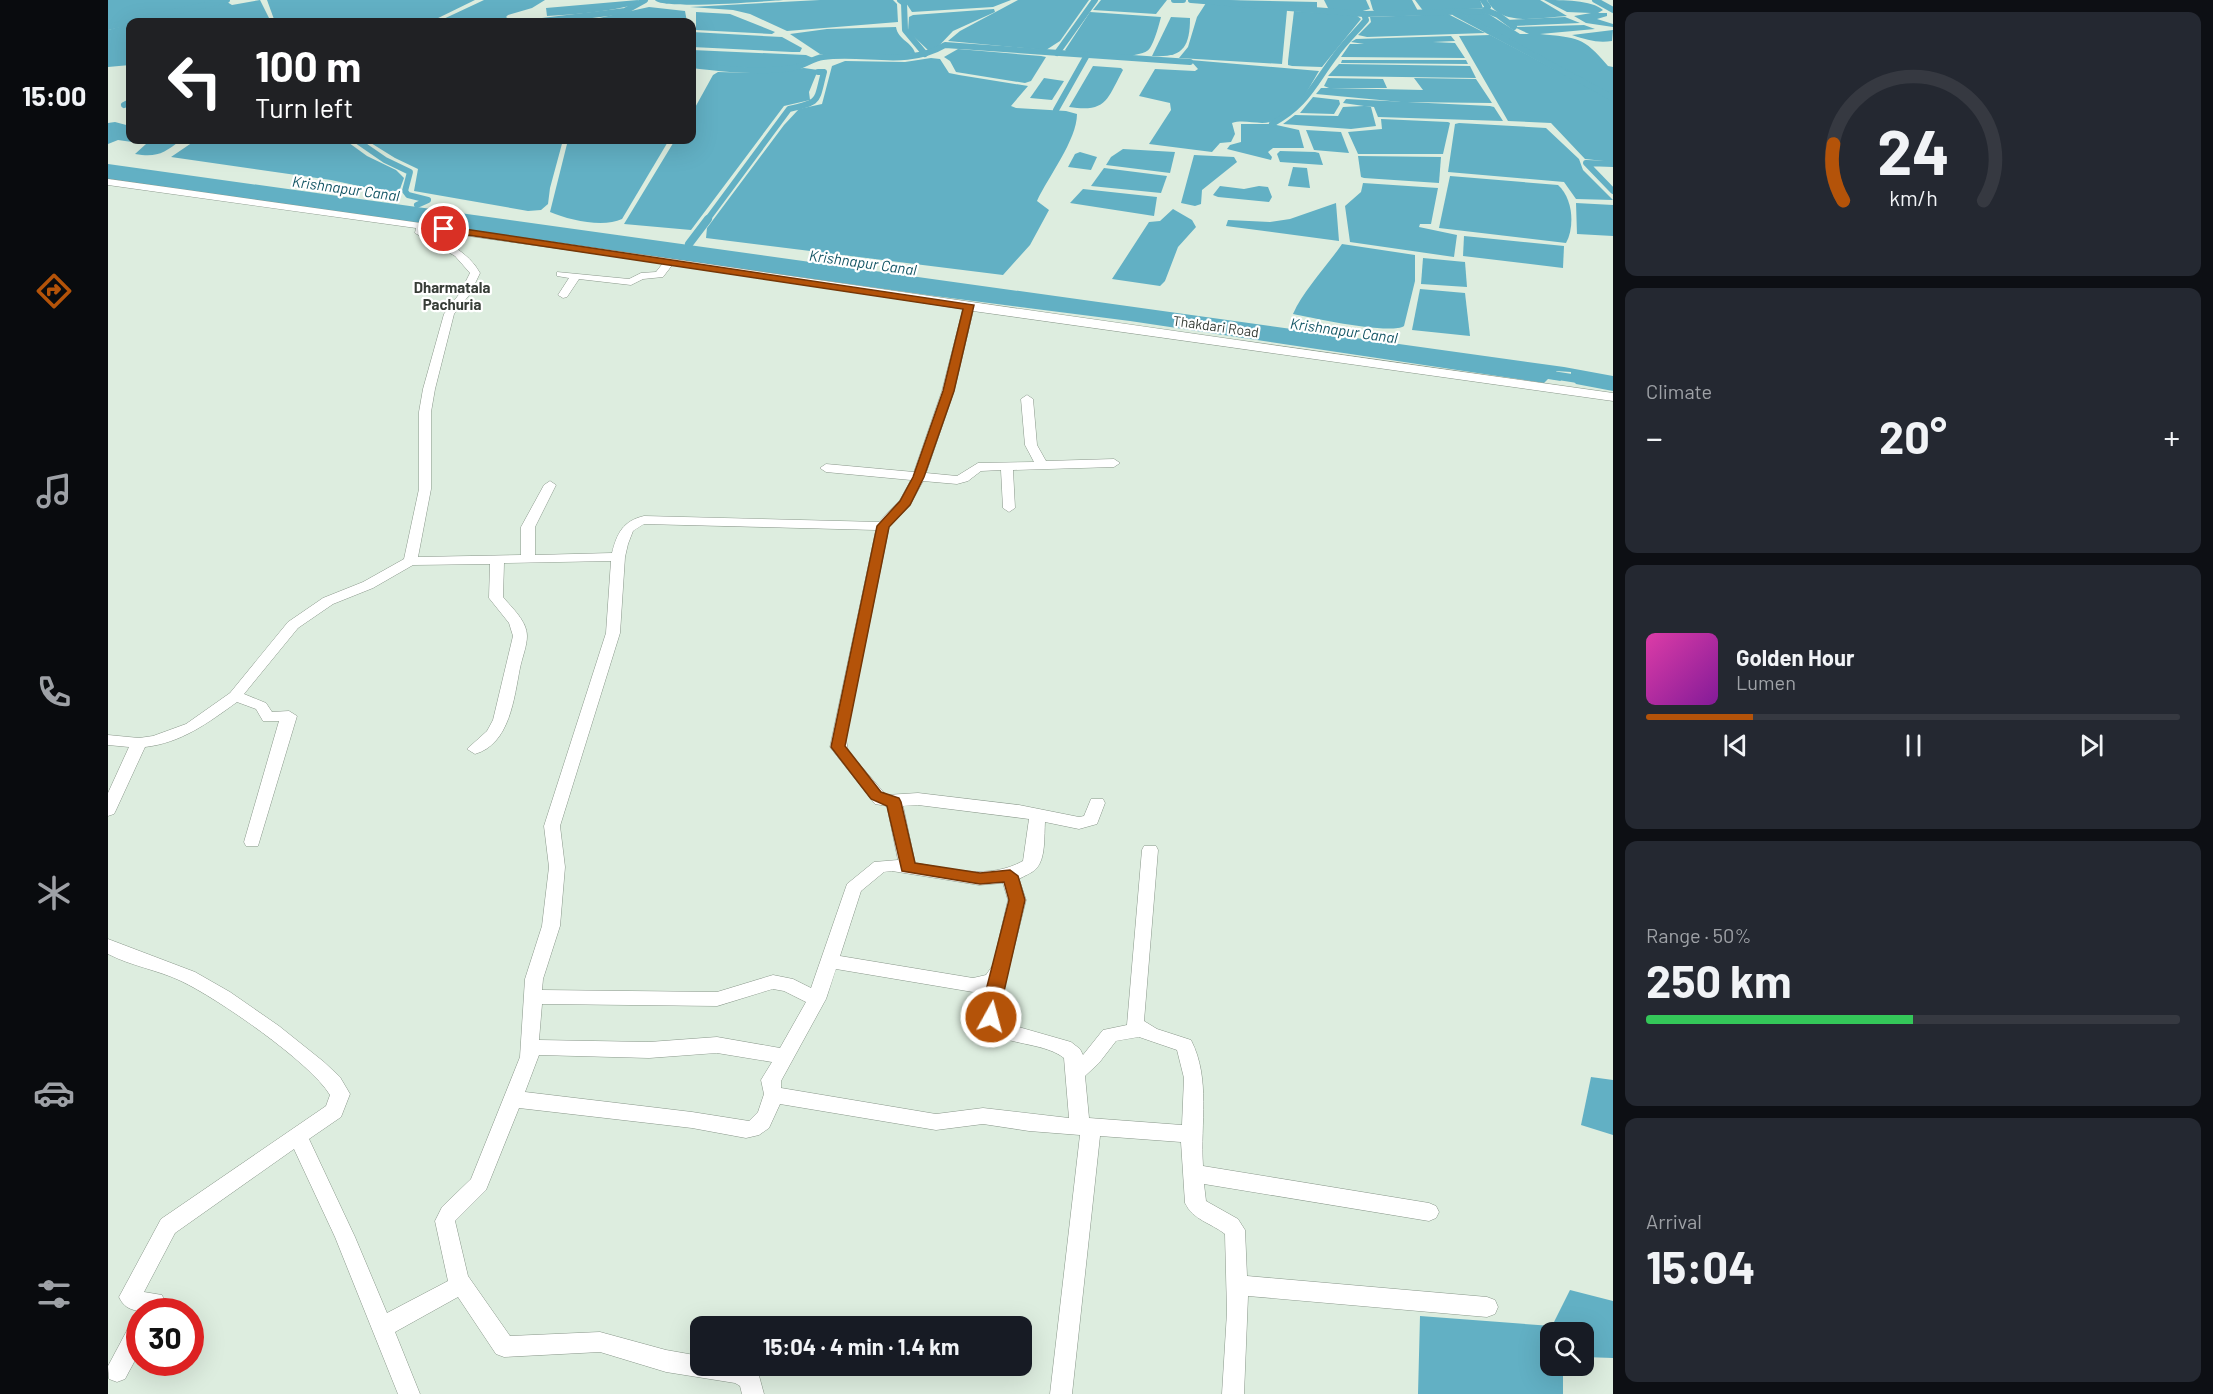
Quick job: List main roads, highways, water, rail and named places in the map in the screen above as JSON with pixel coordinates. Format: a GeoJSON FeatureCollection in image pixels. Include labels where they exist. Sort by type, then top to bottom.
{"type":"FeatureCollection","features":[{"type":"Feature","properties":{"kind":"water"},"geometry":{"type":"Polygon","coordinates":[[[108,0],[219,0],[142,18],[126,18],[126,22],[108,26],[108,0]]]}},
{"type":"Feature","properties":{"kind":"water"},"geometry":{"type":"Polygon","coordinates":[[[260,0],[269,18],[156,18],[227,2],[232,5],[260,0]]]}},
{"type":"Feature","properties":{"kind":"water"},"geometry":{"type":"Polygon","coordinates":[[[267,0],[475,0],[438,18],[274,18],[267,0]]]}},
{"type":"Feature","properties":{"kind":"water"},"geometry":{"type":"Polygon","coordinates":[[[484,0],[545,0],[532,8],[508,15],[507,18],[446,18],[484,0]]]}},
{"type":"Feature","properties":{"kind":"water"},"geometry":{"type":"Polygon","coordinates":[[[638,0],[637,4],[615,9],[547,16],[546,8],[638,0]]]}},
{"type":"Feature","properties":{"kind":"water"},"geometry":{"type":"Polygon","coordinates":[[[655,0],[785,0],[694,5],[662,3],[655,0]]]}},
{"type":"Feature","properties":{"kind":"water"},"geometry":{"type":"Polygon","coordinates":[[[820,0],[893,0],[897,4],[898,22],[787,31],[750,14],[733,10],[690,7],[820,0]]]}},
{"type":"Feature","properties":{"kind":"water"},"geometry":{"type":"Polygon","coordinates":[[[904,0],[1011,0],[993,7],[912,12],[904,0]]]}},
{"type":"Feature","properties":{"kind":"water"},"geometry":{"type":"Polygon","coordinates":[[[1018,0],[1089,0],[1060,41],[1046,50],[948,41],[960,31],[1018,0]]]}},
{"type":"Feature","properties":{"kind":"water"},"geometry":{"type":"Polygon","coordinates":[[[1101,0],[1167,0],[1156,14],[1093,10],[1101,0]]]}},
{"type":"Feature","properties":{"kind":"water"},"geometry":{"type":"Polygon","coordinates":[[[1324,0],[1366,0],[1370,9],[1359,12],[1329,10],[1324,0]]]}},
{"type":"Feature","properties":{"kind":"water"},"geometry":{"type":"Polygon","coordinates":[[[1370,0],[1412,0],[1418,11],[1377,13],[1373,10],[1370,0]]]}},
{"type":"Feature","properties":{"kind":"water"},"geometry":{"type":"Polygon","coordinates":[[[1415,0],[1480,0],[1483,8],[1424,12],[1415,0]]]}},
{"type":"Feature","properties":{"kind":"water"},"geometry":{"type":"Polygon","coordinates":[[[1487,0],[1540,0],[1567,16],[1512,18],[1494,9],[1487,0]]]}},
{"type":"Feature","properties":{"kind":"water"},"geometry":{"type":"Polygon","coordinates":[[[1544,0],[1592,4],[1603,10],[1598,13],[1607,13],[1607,16],[1597,19],[1613,24],[1613,27],[1586,23],[1574,16],[1591,13],[1567,12],[1544,0]]]}},
{"type":"Feature","properties":{"kind":"water"},"geometry":{"type":"Polygon","coordinates":[[[1226,1],[1317,2],[1317,9],[1226,1]]]}},
{"type":"Feature","properties":{"kind":"water"},"geometry":{"type":"Polygon","coordinates":[[[1206,3],[1287,10],[1282,64],[1179,58],[1188,47],[1197,17],[1206,3]]]}},
{"type":"Feature","properties":{"kind":"water"},"geometry":{"type":"Polygon","coordinates":[[[649,7],[685,11],[686,18],[599,18],[649,7]]]}},
{"type":"Feature","properties":{"kind":"water"},"geometry":{"type":"Polygon","coordinates":[[[994,9],[995,12],[953,31],[933,52],[929,51],[908,31],[909,17],[913,15],[994,9]]]}},
{"type":"Feature","properties":{"kind":"water"},"geometry":{"type":"Polygon","coordinates":[[[1294,11],[1356,15],[1361,19],[1322,67],[1292,66],[1288,65],[1288,61],[1294,11]]]}},
{"type":"Feature","properties":{"kind":"water"},"geometry":{"type":"Polygon","coordinates":[[[696,12],[730,14],[775,32],[772,34],[696,30],[696,12]]]}},
{"type":"Feature","properties":{"kind":"water"},"geometry":{"type":"Polygon","coordinates":[[[1090,12],[1161,17],[1152,45],[1145,52],[1135,55],[1111,56],[1067,52],[1065,50],[1090,12]]]}},
{"type":"Feature","properties":{"kind":"water"},"geometry":{"type":"Polygon","coordinates":[[[1487,13],[1520,34],[1529,34],[1514,27],[1584,25],[1595,29],[1540,34],[1578,40],[1592,49],[1608,66],[1613,67],[1613,96],[1462,14],[1487,13]]]}},
{"type":"Feature","properties":{"kind":"water"},"geometry":{"type":"Polygon","coordinates":[[[1448,14],[1485,33],[1367,37],[1358,35],[1371,22],[1370,17],[1448,14]]]}},
{"type":"Feature","properties":{"kind":"water"},"geometry":{"type":"Polygon","coordinates":[[[1171,17],[1190,18],[1186,44],[1177,53],[1152,56],[1171,17]]]}},
{"type":"Feature","properties":{"kind":"water"},"geometry":{"type":"Polygon","coordinates":[[[1565,17],[1580,23],[1514,26],[1506,20],[1565,17]]]}},
{"type":"Feature","properties":{"kind":"water"},"geometry":{"type":"Polygon","coordinates":[[[126,25],[126,65],[108,67],[108,30],[126,25]]]}},
{"type":"Feature","properties":{"kind":"water"},"geometry":{"type":"Polygon","coordinates":[[[896,27],[899,35],[915,53],[899,56],[820,54],[790,34],[827,29],[896,27]]]}},
{"type":"Feature","properties":{"kind":"water"},"geometry":{"type":"Polygon","coordinates":[[[1613,30],[1612,41],[1592,41],[1572,35],[1613,30]]]}},
{"type":"Feature","properties":{"kind":"water"},"geometry":{"type":"Polygon","coordinates":[[[696,32],[782,37],[802,48],[800,52],[696,47],[696,32]]]}},
{"type":"Feature","properties":{"kind":"water"},"geometry":{"type":"Polygon","coordinates":[[[1490,35],[1613,100],[1613,162],[1585,159],[1551,123],[1508,121],[1459,36],[1490,35]]]}},
{"type":"Feature","properties":{"kind":"water"},"geometry":{"type":"Polygon","coordinates":[[[1451,36],[1455,41],[1433,42],[1455,43],[1465,58],[1341,57],[1350,44],[1364,44],[1351,42],[1356,39],[1451,36]]]}},
{"type":"Feature","properties":{"kind":"water"},"geometry":{"type":"Polygon","coordinates":[[[958,49],[1046,57],[1031,81],[1025,83],[956,72],[950,61],[944,57],[958,49]]]}},
{"type":"Feature","properties":{"kind":"water"},"geometry":{"type":"Polygon","coordinates":[[[696,50],[806,55],[813,58],[803,64],[789,67],[737,67],[696,63],[696,50]]]}},
{"type":"Feature","properties":{"kind":"water"},"geometry":{"type":"Polygon","coordinates":[[[940,59],[949,73],[1028,86],[1011,106],[1016,108],[1066,111],[1077,114],[1076,124],[1067,147],[1037,201],[1049,210],[1030,245],[1003,275],[706,238],[707,228],[784,125],[799,109],[822,104],[832,66],[845,61],[905,62],[940,59]]]}},
{"type":"Feature","properties":{"kind":"water"},"geometry":{"type":"Polygon","coordinates":[[[1190,60],[1319,71],[1300,102],[1287,114],[1265,123],[1232,123],[1235,134],[1231,142],[1220,143],[1212,152],[1149,144],[1171,110],[1170,103],[1139,96],[1155,69],[1195,71],[1198,69],[1190,60]]]}},
{"type":"Feature","properties":{"kind":"water"},"geometry":{"type":"Polygon","coordinates":[[[1342,60],[1466,60],[1468,64],[1341,63],[1342,60]]]}},
{"type":"Feature","properties":{"kind":"water"},"geometry":{"type":"Polygon","coordinates":[[[1339,64],[1470,66],[1476,78],[1328,76],[1339,64]]]}},
{"type":"Feature","properties":{"kind":"water"},"geometry":{"type":"Polygon","coordinates":[[[1093,66],[1123,70],[1109,96],[1099,106],[1069,107],[1093,66]]]}},
{"type":"Feature","properties":{"kind":"water"},"geometry":{"type":"Polygon","coordinates":[[[804,68],[818,70],[809,92],[810,100],[784,106],[691,230],[624,224],[673,144],[696,144],[696,106],[713,75],[718,72],[755,73],[804,68]]]}},
{"type":"Feature","properties":{"kind":"water"},"geometry":{"type":"Polygon","coordinates":[[[1044,78],[1064,81],[1052,100],[1030,98],[1044,78]]]}},
{"type":"Feature","properties":{"kind":"water"},"geometry":{"type":"Polygon","coordinates":[[[1328,78],[1383,79],[1387,88],[1331,88],[1423,90],[1414,78],[1476,79],[1492,103],[1401,102],[1316,94],[1321,88],[1329,88],[1324,86],[1328,78]]]}},
{"type":"Feature","properties":{"kind":"water"},"geometry":{"type":"Polygon","coordinates":[[[1313,97],[1339,100],[1340,104],[1334,114],[1300,113],[1313,97]]]}},
{"type":"Feature","properties":{"kind":"water"},"geometry":{"type":"Polygon","coordinates":[[[1346,99],[1490,106],[1494,107],[1503,121],[1378,117],[1374,107],[1365,106],[1371,107],[1376,126],[1351,129],[1283,124],[1295,115],[1338,116],[1343,107],[1364,106],[1343,103],[1346,99]]]}},
{"type":"Feature","properties":{"kind":"water"},"geometry":{"type":"Polygon","coordinates":[[[1381,119],[1450,123],[1443,154],[1358,154],[1348,132],[1382,129],[1381,119]]]}},
{"type":"Feature","properties":{"kind":"water"},"geometry":{"type":"Polygon","coordinates":[[[108,123],[126,125],[126,141],[118,140],[108,144],[108,123]]]}},
{"type":"Feature","properties":{"kind":"water"},"geometry":{"type":"Polygon","coordinates":[[[1241,124],[1272,124],[1299,130],[1304,148],[1273,148],[1268,152],[1272,157],[1271,160],[1227,149],[1230,145],[1241,142],[1241,124]]]}},
{"type":"Feature","properties":{"kind":"water"},"geometry":{"type":"Polygon","coordinates":[[[1455,124],[1546,128],[1579,159],[1583,170],[1613,200],[1576,199],[1564,182],[1448,172],[1455,124]]]}},
{"type":"Feature","properties":{"kind":"water"},"geometry":{"type":"Polygon","coordinates":[[[1306,130],[1341,132],[1349,153],[1314,150],[1306,130]]]}},
{"type":"Feature","properties":{"kind":"water"},"geometry":{"type":"Polygon","coordinates":[[[146,144],[176,144],[160,153],[135,154],[146,144]]]}},
{"type":"Feature","properties":{"kind":"water"},"geometry":{"type":"Polygon","coordinates":[[[190,144],[350,144],[367,156],[396,170],[404,178],[400,189],[391,193],[331,180],[171,157],[190,144]]]}},
{"type":"Feature","properties":{"kind":"water"},"geometry":{"type":"Polygon","coordinates":[[[372,144],[562,144],[548,204],[541,210],[528,211],[414,191],[418,169],[372,144]]]}},
{"type":"Feature","properties":{"kind":"water"},"geometry":{"type":"Polygon","coordinates":[[[567,144],[667,144],[622,219],[596,223],[567,218],[550,212],[567,144]]]}},
{"type":"Feature","properties":{"kind":"water"},"geometry":{"type":"Polygon","coordinates":[[[1123,149],[1175,152],[1170,173],[1106,165],[1111,157],[1123,149]]]}},
{"type":"Feature","properties":{"kind":"water"},"geometry":{"type":"Polygon","coordinates":[[[1280,151],[1319,153],[1323,165],[1280,162],[1277,154],[1280,151]]]}},
{"type":"Feature","properties":{"kind":"water"},"geometry":{"type":"Polygon","coordinates":[[[1080,152],[1097,157],[1091,170],[1068,167],[1075,154],[1080,152]]]}},
{"type":"Feature","properties":{"kind":"water"},"geometry":{"type":"Polygon","coordinates":[[[1194,155],[1234,157],[1237,162],[1202,190],[1201,204],[1195,206],[1181,203],[1194,155]]]}},
{"type":"Feature","properties":{"kind":"water"},"geometry":{"type":"Polygon","coordinates":[[[1358,156],[1441,157],[1439,183],[1361,177],[1358,156]]]}},
{"type":"Feature","properties":{"kind":"water"},"geometry":{"type":"Polygon","coordinates":[[[108,164],[1564,367],[1613,376],[1613,391],[1576,384],[1571,378],[1571,372],[1556,371],[1561,381],[1548,379],[1544,383],[1130,321],[927,295],[108,179],[108,164]]]}},
{"type":"Feature","properties":{"kind":"water"},"geometry":{"type":"Polygon","coordinates":[[[1293,167],[1307,168],[1310,188],[1288,186],[1293,167]]]}},
{"type":"Feature","properties":{"kind":"water"},"geometry":{"type":"Polygon","coordinates":[[[1104,168],[1167,176],[1161,193],[1091,186],[1104,168]]]}},
{"type":"Feature","properties":{"kind":"water"},"geometry":{"type":"Polygon","coordinates":[[[1450,176],[1558,185],[1567,197],[1571,213],[1571,229],[1566,243],[1439,228],[1450,176]]]}},
{"type":"Feature","properties":{"kind":"water"},"geometry":{"type":"Polygon","coordinates":[[[1363,183],[1438,188],[1431,224],[1420,224],[1419,227],[1457,235],[1454,257],[1350,242],[1345,206],[1361,192],[1363,183]]]}},
{"type":"Feature","properties":{"kind":"water"},"geometry":{"type":"Polygon","coordinates":[[[1220,186],[1244,189],[1268,187],[1272,197],[1269,202],[1213,195],[1220,186]]]}},
{"type":"Feature","properties":{"kind":"water"},"geometry":{"type":"Polygon","coordinates":[[[1083,189],[1157,197],[1154,216],[1070,203],[1083,189]]]}},
{"type":"Feature","properties":{"kind":"water"},"geometry":{"type":"Polygon","coordinates":[[[1336,203],[1339,241],[1226,226],[1228,220],[1270,222],[1290,219],[1336,203]]]}},
{"type":"Feature","properties":{"kind":"water"},"geometry":{"type":"Polygon","coordinates":[[[1576,203],[1613,205],[1613,236],[1577,234],[1576,203]]]}},
{"type":"Feature","properties":{"kind":"water"},"geometry":{"type":"Polygon","coordinates":[[[1173,209],[1192,220],[1196,227],[1178,247],[1165,281],[1160,286],[1112,279],[1149,222],[1160,221],[1173,209]]]}},
{"type":"Feature","properties":{"kind":"water"},"geometry":{"type":"Polygon","coordinates":[[[1464,236],[1564,246],[1563,268],[1463,256],[1464,236]]]}},
{"type":"Feature","properties":{"kind":"water"},"geometry":{"type":"Polygon","coordinates":[[[1342,244],[1415,255],[1415,281],[1404,326],[1368,327],[1293,314],[1297,305],[1342,244]]]}},
{"type":"Feature","properties":{"kind":"water"},"geometry":{"type":"Polygon","coordinates":[[[1423,258],[1465,262],[1467,287],[1421,284],[1423,258]]]}},
{"type":"Feature","properties":{"kind":"water"},"geometry":{"type":"Polygon","coordinates":[[[1420,289],[1465,293],[1470,336],[1412,330],[1420,289]]]}},
{"type":"Feature","properties":{"kind":"water"},"geometry":{"type":"Polygon","coordinates":[[[1591,1077],[1613,1080],[1613,1135],[1581,1125],[1591,1077]]]}},
{"type":"Feature","properties":{"kind":"water"},"geometry":{"type":"Polygon","coordinates":[[[1570,1290],[1613,1301],[1613,1358],[1594,1357],[1594,1322],[1554,1322],[1570,1290]]]}},
{"type":"Feature","properties":{"kind":"water"},"geometry":{"type":"Polygon","coordinates":[[[1420,1316],[1540,1325],[1540,1376],[1563,1376],[1563,1394],[1418,1394],[1420,1316]]]}},
{"type":"Feature","properties":{"kind":"waterway"},"geometry":{"type":"LineString","coordinates":[[148,18],[227,0]]}},
{"type":"Feature","properties":{"kind":"waterway"},"geometry":{"type":"LineString","coordinates":[[567,18],[625,11],[645,0]]}},
{"type":"Feature","properties":{"kind":"waterway"},"geometry":{"type":"LineString","coordinates":[[900,0],[904,3],[905,30],[925,53]]}},
{"type":"Feature","properties":{"kind":"waterway"},"geometry":{"type":"LineString","coordinates":[[1057,53],[1095,0]]}},
{"type":"Feature","properties":{"kind":"waterway"},"geometry":{"type":"LineString","coordinates":[[1174,0],[1183,0]]}},
{"type":"Feature","properties":{"kind":"waterway"},"geometry":{"type":"LineString","coordinates":[[1191,0],[1364,14]]}},
{"type":"Feature","properties":{"kind":"waterway"},"geometry":{"type":"LineString","coordinates":[[1483,0],[1488,7],[1485,10]]}},
{"type":"Feature","properties":{"kind":"waterway"},"geometry":{"type":"LineString","coordinates":[[1595,0],[1613,10]]}},
{"type":"Feature","properties":{"kind":"waterway"},"geometry":{"type":"LineString","coordinates":[[1364,14],[1485,10]]}},
{"type":"Feature","properties":{"kind":"waterway"},"geometry":{"type":"LineString","coordinates":[[1485,10],[1498,15],[1514,27]]}},
{"type":"Feature","properties":{"kind":"waterway"},"geometry":{"type":"LineString","coordinates":[[1455,13],[1613,98]]}},
{"type":"Feature","properties":{"kind":"waterway"},"geometry":{"type":"LineString","coordinates":[[1272,124],[1302,102],[1339,51],[1366,20],[1364,14]]}},
{"type":"Feature","properties":{"kind":"waterway"},"geometry":{"type":"LineString","coordinates":[[108,27],[126,23]]}},
{"type":"Feature","properties":{"kind":"waterway"},"geometry":{"type":"LineString","coordinates":[[925,53],[945,45],[1057,53]]}},
{"type":"Feature","properties":{"kind":"waterway"},"geometry":{"type":"LineString","coordinates":[[696,65],[768,70],[797,67],[823,57],[900,57],[925,53]]}},
{"type":"Feature","properties":{"kind":"waterway"},"geometry":{"type":"LineString","coordinates":[[1057,53],[1190,62]]}},
{"type":"Feature","properties":{"kind":"waterway"},"geometry":{"type":"LineString","coordinates":[[1056,110],[1087,55]]}},
{"type":"Feature","properties":{"kind":"waterway"},"geometry":{"type":"LineString","coordinates":[[707,220],[789,109],[816,99],[824,72],[818,72]]}},
{"type":"Feature","properties":{"kind":"waterway"},"geometry":{"type":"LineString","coordinates":[[362,144],[385,160],[410,172],[405,191],[408,195],[428,200],[417,205]]}},
{"type":"Feature","properties":{"kind":"waterway"},"geometry":{"type":"LineString","coordinates":[[1613,164],[1586,163],[1613,191]]}},
{"type":"Feature","properties":{"kind":"waterway"},"geometry":{"type":"LineString","coordinates":[[689,244],[708,219]]}},
{"type":"Feature","properties":{"kind":"waterway","name":"Krishnapur Canal"},"geometry":{"type":"LineString","coordinates":[[1546,374],[1584,380]]}},
{"type":"Feature","properties":{"kind":"district","name":"Dharmatala Pachuria"},"geometry":{"type":"Point","coordinates":[452,296]}}]}
